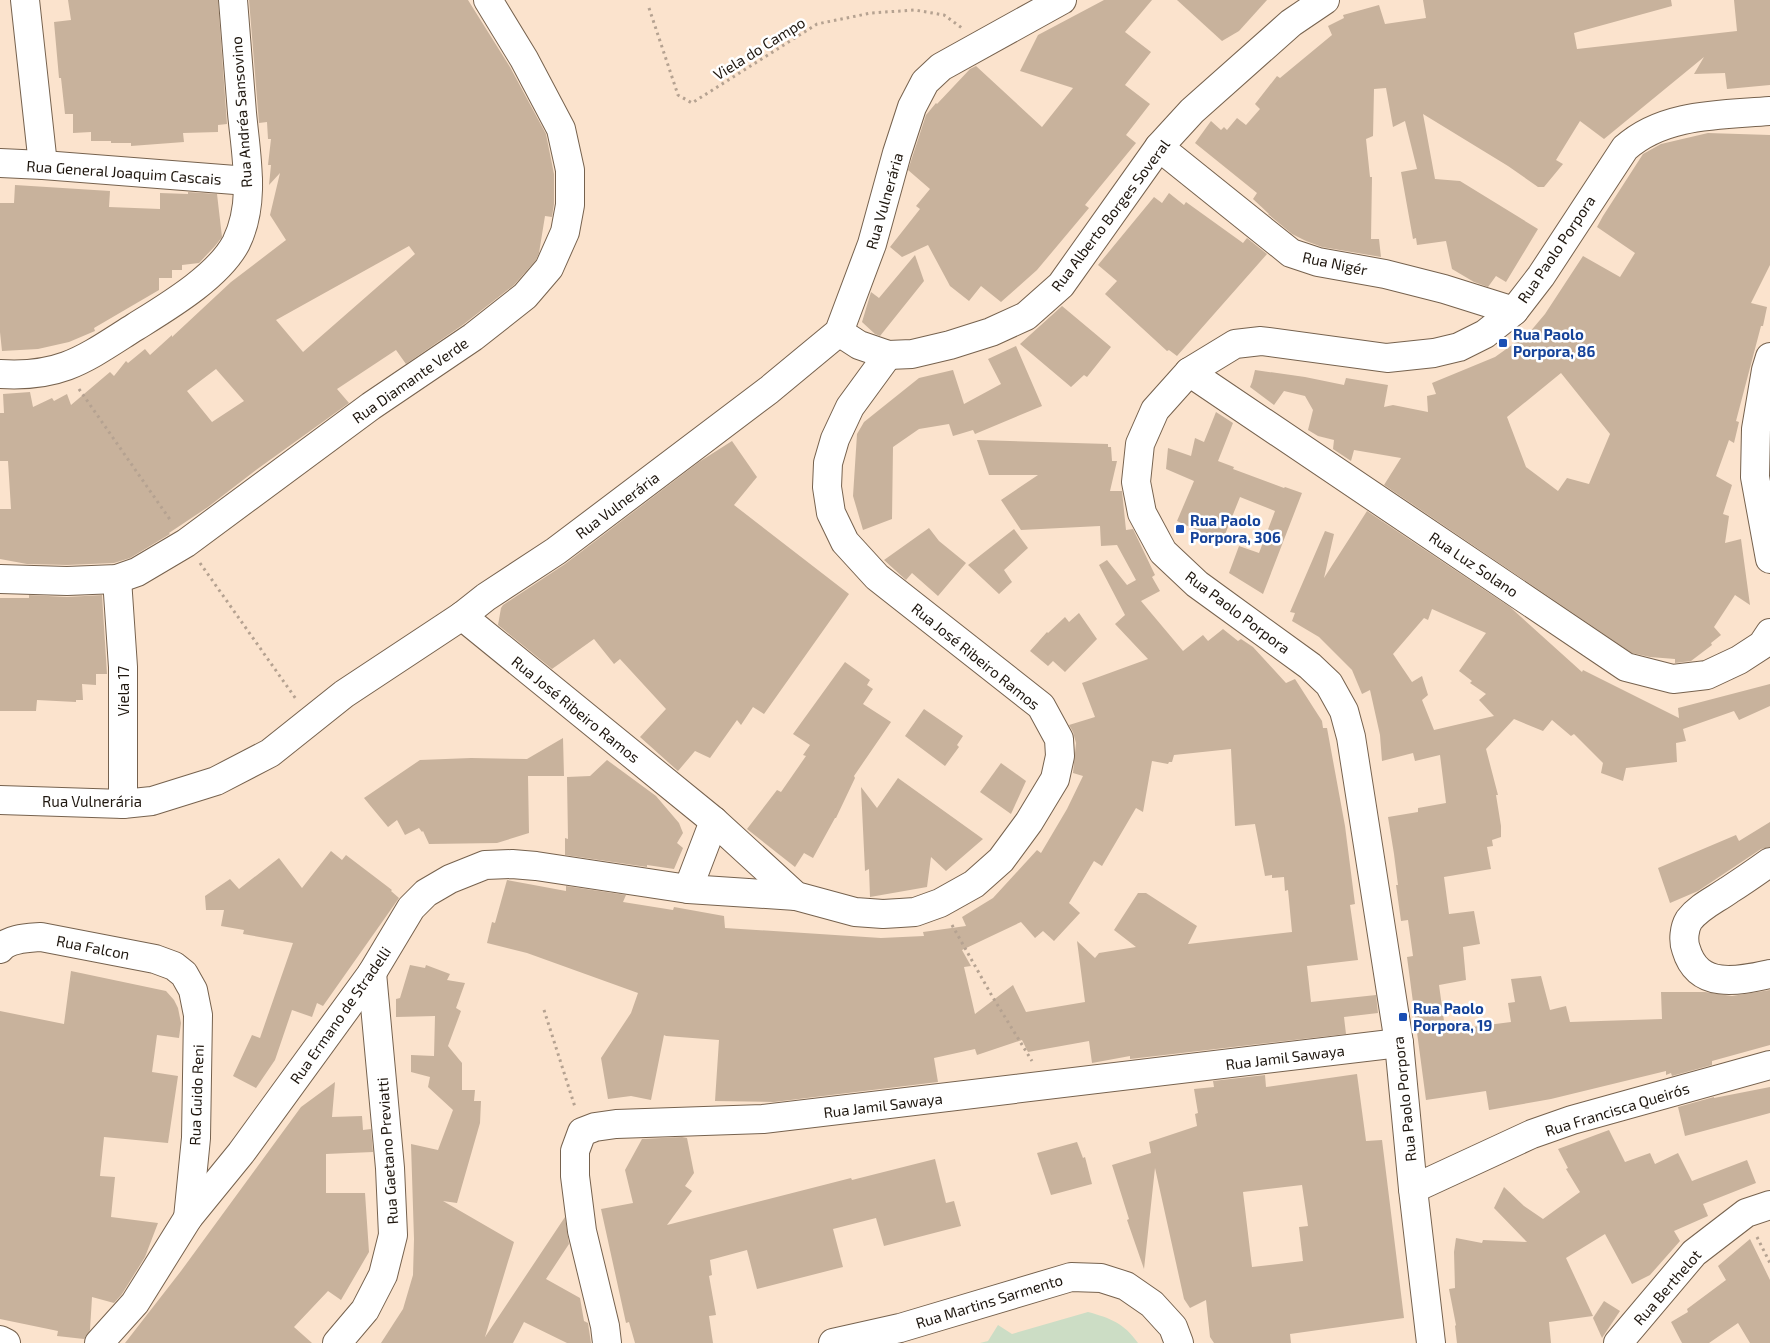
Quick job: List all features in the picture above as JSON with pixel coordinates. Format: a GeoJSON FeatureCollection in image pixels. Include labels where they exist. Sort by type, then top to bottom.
{"type":"FeatureCollection","features":[{"type":"Feature","properties":{"kind":"street"},"geometry":{"type":"LineString","coordinates":[[25,0],[43,164]]}},
{"type":"Feature","properties":{"kind":"street","name":"Rua Andréa Sansovino"},"geometry":{"type":"LineString","coordinates":[[0,374],[34,375],[65,368],[85,359],[156,314],[204,280],[222,262],[235,244],[245,221],[248,181],[233,0]]}},
{"type":"Feature","properties":{"kind":"street","name":"Rua Diamante Verde"},"geometry":{"type":"LineString","coordinates":[[0,578],[67,581],[117,579],[137,572],[186,543],[372,406],[473,337],[525,296],[548,268],[565,232],[570,205],[570,170],[561,129],[524,59],[488,0]]}},
{"type":"Feature","properties":{"kind":"street","name":"Rua Vulnerária"},"geometry":{"type":"LineString","coordinates":[[0,800],[123,804],[152,801],[216,781],[270,753],[344,694],[462,616],[486,596],[556,552],[769,390],[839,332],[872,244],[912,107],[925,82],[941,67],[1062,0]]}},
{"type":"Feature","properties":{"kind":"street","name":"Rua Alberto Borges Soveral"},"geometry":{"type":"LineString","coordinates":[[888,355],[912,354],[950,345],[991,332],[1026,316],[1061,285],[1159,147],[1192,111],[1284,29],[1326,0]]}},
{"type":"Feature","properties":{"kind":"street","name":"Rua Paolo Porpora"},"geometry":{"type":"LineString","coordinates":[[1431,1343],[1413,1189],[1399,1043],[1352,747],[1344,711],[1329,684],[1310,666],[1197,584],[1163,552],[1142,513],[1136,482],[1140,444],[1155,410],[1189,372],[1234,344],[1261,342],[1387,358],[1434,353],[1460,347],[1486,334],[1514,311],[1541,276],[1625,148],[1636,137],[1656,128],[1685,119],[1770,111]]}},
{"type":"Feature","properties":{"kind":"street","name":"Rua Nigér"},"geometry":{"type":"LineString","coordinates":[[1159,147],[1291,253],[1318,262],[1384,274],[1435,287],[1514,311]]}},
{"type":"Feature","properties":{"kind":"street","name":"Rua General Joaquim Cascais"},"geometry":{"type":"LineString","coordinates":[[0,163],[43,164],[248,181]]}},
{"type":"Feature","properties":{"kind":"street"},"geometry":{"type":"LineString","coordinates":[[839,332],[859,345],[888,355]]}},
{"type":"Feature","properties":{"kind":"street","name":"Rua José Ribeiro Ramos"},"geometry":{"type":"LineString","coordinates":[[462,616],[714,821],[796,896],[855,912],[883,914],[915,912],[940,903],[974,884],[1001,860],[1013,845],[1055,779],[1060,756],[1059,738],[1041,706],[878,577],[845,542],[831,514],[827,487],[828,463],[835,438],[850,407],[888,355]]}},
{"type":"Feature","properties":{"kind":"street"},"geometry":{"type":"LineString","coordinates":[[1770,357],[1756,429],[1755,477],[1770,559]]}},
{"type":"Feature","properties":{"kind":"street","name":"Rua Luz Solano"},"geometry":{"type":"LineString","coordinates":[[1189,372],[1626,667],[1673,679],[1707,675],[1739,660],[1762,645],[1770,633]]}},
{"type":"Feature","properties":{"kind":"street","name":"Viela 17"},"geometry":{"type":"LineString","coordinates":[[117,579],[123,667],[123,804]]}},
{"type":"Feature","properties":{"kind":"street"},"geometry":{"type":"LineString","coordinates":[[688,889],[714,821]]}},
{"type":"Feature","properties":{"kind":"street"},"geometry":{"type":"LineString","coordinates":[[1770,862],[1728,891],[1702,906],[1688,921],[1684,932],[1684,946],[1689,960],[1702,975],[1716,979],[1738,980],[1770,974]]}},
{"type":"Feature","properties":{"kind":"street","name":"Rua Ermano de Stradelli"},"geometry":{"type":"LineString","coordinates":[[99,1343],[135,1303],[188,1218],[241,1153],[372,973],[411,908],[426,893],[450,879],[484,865],[512,864],[688,889],[796,896]]}},
{"type":"Feature","properties":{"kind":"street","name":"Rua Falcon"},"geometry":{"type":"LineString","coordinates":[[0,949],[4,945],[24,938],[41,937],[155,959],[174,966],[184,974]]}},
{"type":"Feature","properties":{"kind":"street","name":"Rua Gaetano Previatti"},"geometry":{"type":"LineString","coordinates":[[337,1343],[365,1310],[383,1275],[393,1234],[390,1168],[372,973]]}},
{"type":"Feature","properties":{"kind":"street","name":"Rua Guido Reni"},"geometry":{"type":"LineString","coordinates":[[184,974],[193,990],[198,1015],[196,1138],[188,1218]]}},
{"type":"Feature","properties":{"kind":"street","name":"Rua Jamil Sawaya"},"geometry":{"type":"LineString","coordinates":[[582,1132],[595,1126],[616,1124],[763,1119],[1399,1043]]}},
{"type":"Feature","properties":{"kind":"street","name":"Rua Francisca Queirós"},"geometry":{"type":"LineString","coordinates":[[1413,1189],[1532,1134],[1572,1120],[1770,1065]]}},
{"type":"Feature","properties":{"kind":"street"},"geometry":{"type":"LineString","coordinates":[[582,1132],[575,1152],[575,1176],[582,1231],[605,1326],[607,1343]]}},
{"type":"Feature","properties":{"kind":"street","name":"Rua Berthelot"},"geometry":{"type":"LineString","coordinates":[[1618,1343],[1694,1253],[1746,1213],[1770,1205]]}},
{"type":"Feature","properties":{"kind":"street","name":"Rua Martins Sarmento"},"geometry":{"type":"LineString","coordinates":[[833,1343],[897,1335],[1071,1276],[1100,1278],[1126,1286],[1152,1304],[1173,1326],[1179,1343]]}},
{"type":"Feature","properties":{"kind":"street"},"geometry":{"type":"LineString","coordinates":[[0,1340],[6,1343]]}},
{"type":"Feature","properties":{"kind":"path","name":"Viela do Campo"},"geometry":{"type":"LineString","coordinates":[[649,8],[678,95],[692,103],[817,24],[871,13],[915,10],[944,15],[960,26],[973,48]]}},
{"type":"Feature","properties":{"kind":"path"},"geometry":{"type":"LineString","coordinates":[[940,903],[992,996],[1047,1086]]}},
{"type":"Feature","properties":{"kind":"path"},"geometry":{"type":"LineString","coordinates":[[544,1010],[582,1132]]}},
{"type":"Feature","properties":{"kind":"green space"},"geometry":{"type":"Polygon","coordinates":[[[1088,1312],[1116,1322],[1133,1336],[1138,1343],[980,1343],[988,1341],[998,1325],[1012,1334],[1088,1312]]]}},
{"type":"Feature","properties":{"kind":"building"},"geometry":{"type":"Polygon","coordinates":[[[68,0],[218,0],[227,124],[218,125],[218,132],[183,133],[184,142],[131,146],[131,143],[91,141],[91,132],[73,133],[73,114],[65,114],[61,78],[59,78],[54,22],[71,20],[68,0]]]}},
{"type":"Feature","properties":{"kind":"building"},"geometry":{"type":"Polygon","coordinates":[[[249,0],[468,0],[510,67],[546,134],[554,174],[554,204],[552,217],[545,216],[539,253],[536,260],[514,285],[464,324],[406,364],[396,350],[337,389],[349,403],[170,534],[130,558],[114,563],[67,565],[27,564],[0,559],[0,509],[11,509],[8,461],[0,461],[0,413],[4,413],[3,394],[30,392],[33,407],[52,398],[54,401],[67,394],[71,405],[110,372],[114,376],[126,361],[128,363],[145,349],[150,355],[231,282],[286,240],[270,215],[280,173],[269,185],[271,165],[268,165],[271,139],[268,139],[267,122],[259,123],[249,0]],[[409,246],[276,320],[303,352],[415,254],[409,246]],[[216,369],[187,391],[212,422],[244,401],[216,369]]]}},
{"type":"Feature","properties":{"kind":"building"},"geometry":{"type":"Polygon","coordinates":[[[1104,0],[1152,0],[1125,32],[1151,52],[1125,85],[1150,104],[1126,135],[1136,143],[1085,205],[1089,208],[1037,270],[1001,302],[981,286],[969,301],[950,286],[928,245],[902,257],[890,247],[920,209],[916,206],[930,189],[908,170],[926,115],[970,69],[976,66],[1042,127],[1073,88],[1020,71],[1038,35],[1104,0]]]}},
{"type":"Feature","properties":{"kind":"building"},"geometry":{"type":"Polygon","coordinates":[[[1177,0],[1267,0],[1239,31],[1222,41],[1177,0]]]}},
{"type":"Feature","properties":{"kind":"building"},"geometry":{"type":"Polygon","coordinates":[[[1423,0],[1671,0],[1672,6],[1574,33],[1577,49],[1737,31],[1734,0],[1770,0],[1770,85],[1727,89],[1725,73],[1694,74],[1704,57],[1604,139],[1580,121],[1556,160],[1563,164],[1544,187],[1538,187],[1508,166],[1423,114],[1435,179],[1460,181],[1538,229],[1506,282],[1496,276],[1488,287],[1474,282],[1452,269],[1446,241],[1417,245],[1416,238],[1413,239],[1401,172],[1417,169],[1405,121],[1393,127],[1386,88],[1374,89],[1373,136],[1366,139],[1370,177],[1372,177],[1371,239],[1379,239],[1381,257],[1322,247],[1292,234],[1253,199],[1257,193],[1195,143],[1211,121],[1221,130],[1224,127],[1227,130],[1237,118],[1246,125],[1260,109],[1255,104],[1277,76],[1280,78],[1332,35],[1328,26],[1344,18],[1343,15],[1379,5],[1385,24],[1426,18],[1423,0]]]}},
{"type":"Feature","properties":{"kind":"building"},"geometry":{"type":"Polygon","coordinates":[[[1708,133],[1770,135],[1770,265],[1751,303],[1767,307],[1736,421],[1739,422],[1734,443],[1729,440],[1716,476],[1732,485],[1723,514],[1729,516],[1725,543],[1741,539],[1750,605],[1735,595],[1714,627],[1721,635],[1711,643],[1712,645],[1691,661],[1675,663],[1675,659],[1632,653],[1384,485],[1401,458],[1354,450],[1351,461],[1333,449],[1334,440],[1318,436],[1308,430],[1313,410],[1305,396],[1284,391],[1274,405],[1250,387],[1255,370],[1344,385],[1346,378],[1388,385],[1384,407],[1393,405],[1428,412],[1427,396],[1436,394],[1432,383],[1495,357],[1529,333],[1545,314],[1583,256],[1620,277],[1635,253],[1597,227],[1643,154],[1661,144],[1708,133]],[[1561,373],[1507,417],[1526,467],[1558,491],[1567,478],[1589,484],[1610,434],[1561,373]]]}},
{"type":"Feature","properties":{"kind":"building"},"geometry":{"type":"Polygon","coordinates":[[[15,185],[110,191],[109,207],[160,209],[160,193],[217,194],[222,237],[199,263],[182,265],[182,270],[172,270],[172,278],[159,278],[159,290],[94,328],[95,331],[69,342],[38,349],[2,351],[0,332],[0,203],[14,203],[15,185]]]}},
{"type":"Feature","properties":{"kind":"building"},"geometry":{"type":"Polygon","coordinates":[[[1169,193],[1184,205],[1186,202],[1243,243],[1247,238],[1267,254],[1177,356],[1169,350],[1167,351],[1105,294],[1117,281],[1098,265],[1154,197],[1162,203],[1169,193]]]}},
{"type":"Feature","properties":{"kind":"building"},"geometry":{"type":"Polygon","coordinates":[[[915,255],[924,281],[880,336],[875,334],[862,322],[871,292],[879,298],[915,255]]]}},
{"type":"Feature","properties":{"kind":"building"},"geometry":{"type":"Polygon","coordinates":[[[1062,306],[1111,347],[1087,377],[1084,375],[1071,387],[1020,344],[1062,306]]]}},
{"type":"Feature","properties":{"kind":"building"},"geometry":{"type":"Polygon","coordinates":[[[1016,346],[1042,406],[975,434],[973,430],[953,436],[949,424],[919,429],[893,447],[892,519],[863,530],[853,496],[857,434],[864,422],[919,378],[953,370],[964,404],[1001,384],[988,359],[1016,346]]]}},
{"type":"Feature","properties":{"kind":"building"},"geometry":{"type":"Polygon","coordinates":[[[1216,412],[1233,423],[1218,461],[1234,467],[1233,469],[1302,493],[1263,594],[1229,573],[1239,546],[1259,553],[1275,511],[1240,497],[1222,542],[1177,521],[1194,481],[1166,469],[1168,448],[1191,456],[1195,438],[1204,442],[1216,412]]]}},
{"type":"Feature","properties":{"kind":"building"},"geometry":{"type":"Polygon","coordinates":[[[977,440],[1108,444],[1108,447],[1111,447],[1112,461],[1117,461],[1110,491],[1122,491],[1126,530],[1133,529],[1155,575],[1152,577],[1160,591],[1141,601],[1183,651],[1203,635],[1208,641],[1223,629],[1238,641],[1241,639],[1253,647],[1286,683],[1295,679],[1322,721],[1323,728],[1327,728],[1345,826],[1355,904],[1350,905],[1358,960],[1307,966],[1311,1002],[1376,995],[1378,1013],[1344,1017],[1346,1034],[1130,1059],[1130,1056],[1092,1063],[1089,1041],[1028,1052],[1022,1040],[977,1055],[975,1049],[934,1058],[938,1082],[774,1102],[715,1101],[719,1040],[664,1035],[651,1100],[631,1096],[608,1099],[601,1058],[631,1013],[638,993],[527,953],[487,943],[492,922],[495,923],[507,880],[566,891],[566,886],[626,895],[623,902],[673,910],[674,907],[724,916],[725,928],[881,938],[924,936],[923,932],[966,926],[962,917],[993,898],[1037,850],[1041,853],[1067,809],[1083,776],[1073,773],[1076,743],[1069,725],[1095,717],[1082,683],[1148,659],[1115,624],[1125,615],[1099,565],[1107,560],[1127,585],[1136,580],[1117,545],[1101,546],[1100,526],[1021,530],[1001,500],[1038,475],[989,475],[977,440]],[[1231,749],[1174,755],[1172,762],[1168,764],[1152,761],[1143,812],[1136,808],[1102,866],[1094,861],[1069,903],[1080,913],[1054,941],[1043,931],[1035,938],[1021,922],[962,950],[971,966],[964,967],[975,1014],[1013,985],[1026,1012],[1085,1002],[1077,941],[1095,958],[1099,953],[1136,947],[1114,930],[1138,893],[1146,893],[1197,926],[1188,944],[1292,932],[1288,890],[1285,891],[1284,877],[1272,878],[1272,875],[1265,876],[1255,824],[1235,826],[1231,749]]]}},
{"type":"Feature","properties":{"kind":"building"},"geometry":{"type":"Polygon","coordinates":[[[732,441],[757,477],[734,505],[849,594],[764,714],[753,707],[741,725],[737,720],[710,758],[695,751],[678,771],[640,737],[666,709],[620,659],[614,664],[594,639],[552,669],[498,625],[503,605],[565,564],[699,462],[732,441]]]}},
{"type":"Feature","properties":{"kind":"building"},"geometry":{"type":"Polygon","coordinates":[[[1367,511],[1510,607],[1582,672],[1583,670],[1679,718],[1678,708],[1770,684],[1770,706],[1739,720],[1734,711],[1683,729],[1686,741],[1676,743],[1677,762],[1626,768],[1623,781],[1601,773],[1603,763],[1574,734],[1571,736],[1552,720],[1543,731],[1514,719],[1486,749],[1498,795],[1496,795],[1501,826],[1501,837],[1492,840],[1493,846],[1487,847],[1491,869],[1444,877],[1449,914],[1474,911],[1480,944],[1463,947],[1466,980],[1439,985],[1445,1028],[1511,1022],[1508,1003],[1515,1002],[1511,979],[1541,976],[1550,1010],[1566,1006],[1570,1022],[1662,1019],[1661,992],[1705,992],[1732,996],[1770,990],[1770,1045],[1712,1061],[1712,1065],[1672,1076],[1671,1073],[1666,1075],[1666,1071],[1551,1099],[1489,1110],[1486,1091],[1426,1100],[1407,957],[1413,956],[1408,920],[1401,921],[1388,817],[1418,812],[1418,808],[1446,803],[1440,755],[1415,761],[1413,753],[1382,761],[1380,735],[1370,690],[1362,694],[1352,670],[1319,637],[1292,621],[1295,613],[1290,612],[1325,531],[1334,534],[1324,578],[1367,511]],[[1432,609],[1428,620],[1424,618],[1393,654],[1412,682],[1422,676],[1428,695],[1422,700],[1434,730],[1494,716],[1479,700],[1486,694],[1470,683],[1472,681],[1459,671],[1486,633],[1432,609]]]}},
{"type":"Feature","properties":{"kind":"building"},"geometry":{"type":"Polygon","coordinates":[[[929,528],[939,541],[966,563],[938,596],[912,573],[906,580],[884,560],[929,528]]]}},
{"type":"Feature","properties":{"kind":"building"},"geometry":{"type":"Polygon","coordinates":[[[1014,529],[1028,548],[1004,570],[1012,582],[999,594],[968,565],[1014,529]]]}},
{"type":"Feature","properties":{"kind":"building"},"geometry":{"type":"Polygon","coordinates":[[[29,595],[67,597],[102,595],[107,674],[96,674],[96,685],[82,684],[83,700],[76,700],[76,702],[37,700],[36,711],[0,711],[0,598],[29,598],[29,595]]]}},
{"type":"Feature","properties":{"kind":"building"},"geometry":{"type":"Polygon","coordinates":[[[1079,613],[1097,639],[1065,672],[1053,661],[1048,666],[1030,651],[1047,632],[1065,617],[1069,622],[1079,613]]]}},
{"type":"Feature","properties":{"kind":"building"},"geometry":{"type":"Polygon","coordinates":[[[845,662],[870,680],[867,685],[873,689],[863,704],[891,722],[854,776],[855,778],[836,818],[813,858],[804,853],[795,867],[747,829],[777,790],[781,792],[806,756],[803,755],[810,745],[793,734],[845,662]]]}},
{"type":"Feature","properties":{"kind":"building"},"geometry":{"type":"Polygon","coordinates":[[[924,709],[963,736],[957,745],[959,747],[945,766],[905,736],[924,709]]]}},
{"type":"Feature","properties":{"kind":"building"},"geometry":{"type":"Polygon","coordinates":[[[563,738],[564,776],[528,776],[529,833],[497,843],[429,844],[423,831],[419,828],[405,835],[397,820],[388,827],[364,798],[420,760],[471,758],[527,759],[563,738]]]}},
{"type":"Feature","properties":{"kind":"building"},"geometry":{"type":"Polygon","coordinates":[[[607,760],[656,796],[679,823],[683,833],[677,843],[683,848],[674,869],[565,855],[565,838],[568,839],[567,777],[590,776],[607,760]]]}},
{"type":"Feature","properties":{"kind":"building"},"geometry":{"type":"Polygon","coordinates":[[[1001,763],[1026,781],[1011,814],[980,792],[1001,763]]]}},
{"type":"Feature","properties":{"kind":"building"},"geometry":{"type":"Polygon","coordinates":[[[898,778],[983,839],[946,871],[931,857],[927,887],[870,897],[869,869],[865,871],[861,787],[877,808],[898,778]]]}},
{"type":"Feature","properties":{"kind":"building"},"geometry":{"type":"Polygon","coordinates":[[[1770,822],[1770,847],[1761,849],[1698,891],[1670,903],[1658,868],[1736,835],[1739,841],[1770,822]]]}},
{"type":"Feature","properties":{"kind":"building"},"geometry":{"type":"Polygon","coordinates":[[[331,851],[342,860],[346,855],[392,890],[399,898],[323,1006],[317,1003],[312,1017],[292,1010],[275,1060],[256,1088],[233,1076],[252,1035],[260,1038],[293,943],[243,934],[244,930],[221,926],[224,910],[206,910],[205,896],[230,879],[239,889],[279,858],[302,888],[331,851]]]}},
{"type":"Feature","properties":{"kind":"building"},"geometry":{"type":"Polygon","coordinates":[[[410,965],[425,968],[426,965],[450,974],[447,980],[465,983],[456,1008],[461,1011],[448,1046],[462,1063],[462,1090],[475,1090],[474,1101],[481,1101],[480,1123],[457,1203],[443,1201],[514,1242],[485,1337],[565,1217],[569,1244],[546,1279],[580,1298],[584,1321],[588,1323],[591,1343],[567,1343],[524,1322],[513,1343],[381,1343],[403,1309],[413,1275],[414,1239],[411,1144],[438,1150],[453,1110],[428,1087],[430,1077],[411,1072],[411,1055],[434,1056],[435,1016],[396,1017],[396,999],[400,998],[410,965]]]}},
{"type":"Feature","properties":{"kind":"building"},"geometry":{"type":"Polygon","coordinates":[[[71,971],[166,991],[178,1008],[181,1023],[179,1038],[157,1035],[152,1072],[178,1076],[168,1143],[104,1137],[100,1176],[115,1177],[111,1217],[158,1223],[145,1257],[122,1294],[114,1303],[92,1297],[90,1330],[84,1339],[57,1336],[58,1331],[0,1319],[0,1011],[64,1024],[71,971]]]}},
{"type":"Feature","properties":{"kind":"building"},"geometry":{"type":"Polygon","coordinates":[[[1357,1074],[1366,1141],[1382,1140],[1404,1318],[1290,1334],[1291,1343],[1214,1343],[1210,1337],[1206,1300],[1190,1308],[1184,1299],[1155,1168],[1144,1269],[1127,1220],[1129,1219],[1112,1165],[1151,1153],[1149,1142],[1197,1126],[1195,1114],[1198,1113],[1194,1089],[1214,1087],[1213,1081],[1265,1075],[1266,1087],[1357,1074]],[[1302,1185],[1243,1192],[1252,1267],[1303,1261],[1299,1227],[1308,1226],[1302,1185]]]}},
{"type":"Feature","properties":{"kind":"building"},"geometry":{"type":"Polygon","coordinates":[[[335,1082],[332,1117],[362,1116],[363,1130],[371,1129],[373,1152],[326,1154],[326,1193],[365,1193],[369,1252],[341,1300],[328,1291],[294,1327],[312,1343],[125,1343],[181,1271],[301,1107],[335,1082]]]}},
{"type":"Feature","properties":{"kind":"building"},"geometry":{"type":"Polygon","coordinates":[[[1770,1087],[1770,1113],[1685,1136],[1678,1107],[1714,1097],[1770,1087]]]}},
{"type":"Feature","properties":{"kind":"building"},"geometry":{"type":"Polygon","coordinates":[[[1609,1130],[1625,1162],[1650,1153],[1655,1164],[1678,1153],[1692,1181],[1747,1160],[1756,1183],[1703,1204],[1708,1216],[1674,1231],[1680,1241],[1650,1275],[1632,1284],[1605,1234],[1566,1258],[1593,1316],[1549,1322],[1551,1343],[1457,1343],[1456,1325],[1449,1289],[1455,1288],[1454,1252],[1456,1238],[1482,1243],[1483,1240],[1527,1242],[1494,1208],[1504,1187],[1524,1206],[1543,1219],[1580,1192],[1566,1169],[1568,1168],[1558,1149],[1609,1130]]]}},
{"type":"Feature","properties":{"kind":"building"},"geometry":{"type":"Polygon","coordinates":[[[687,1138],[694,1173],[685,1186],[692,1191],[667,1225],[851,1178],[852,1180],[935,1159],[946,1203],[954,1201],[961,1226],[884,1246],[876,1218],[833,1229],[843,1267],[757,1289],[747,1250],[710,1260],[712,1275],[709,1276],[716,1315],[709,1316],[713,1343],[635,1343],[629,1322],[626,1323],[601,1209],[633,1203],[625,1170],[642,1139],[687,1138]]]}},
{"type":"Feature","properties":{"kind":"building"},"geometry":{"type":"Polygon","coordinates":[[[1077,1142],[1083,1158],[1085,1157],[1092,1184],[1051,1195],[1037,1153],[1077,1142]]]}},
{"type":"Feature","properties":{"kind":"building"},"geometry":{"type":"Polygon","coordinates":[[[1750,1239],[1770,1280],[1770,1343],[1750,1343],[1738,1323],[1709,1343],[1682,1343],[1671,1322],[1688,1312],[1687,1309],[1726,1280],[1718,1266],[1750,1239]]]}},
{"type":"Feature","properties":{"kind":"building"},"geometry":{"type":"Polygon","coordinates":[[[1604,1301],[1620,1311],[1602,1338],[1593,1318],[1604,1301]]]}},
{"type":"Feature","properties":{"kind":"place","name":"Rua Paolo Porpora, 86"},"geometry":{"type":"Point","coordinates":[1503,343]}},
{"type":"Feature","properties":{"kind":"place","name":"Rua Paolo Porpora, 306"},"geometry":{"type":"Point","coordinates":[1180,529]}},
{"type":"Feature","properties":{"kind":"place","name":"Rua Paolo Porpora, 19"},"geometry":{"type":"Point","coordinates":[1403,1017]}}]}
